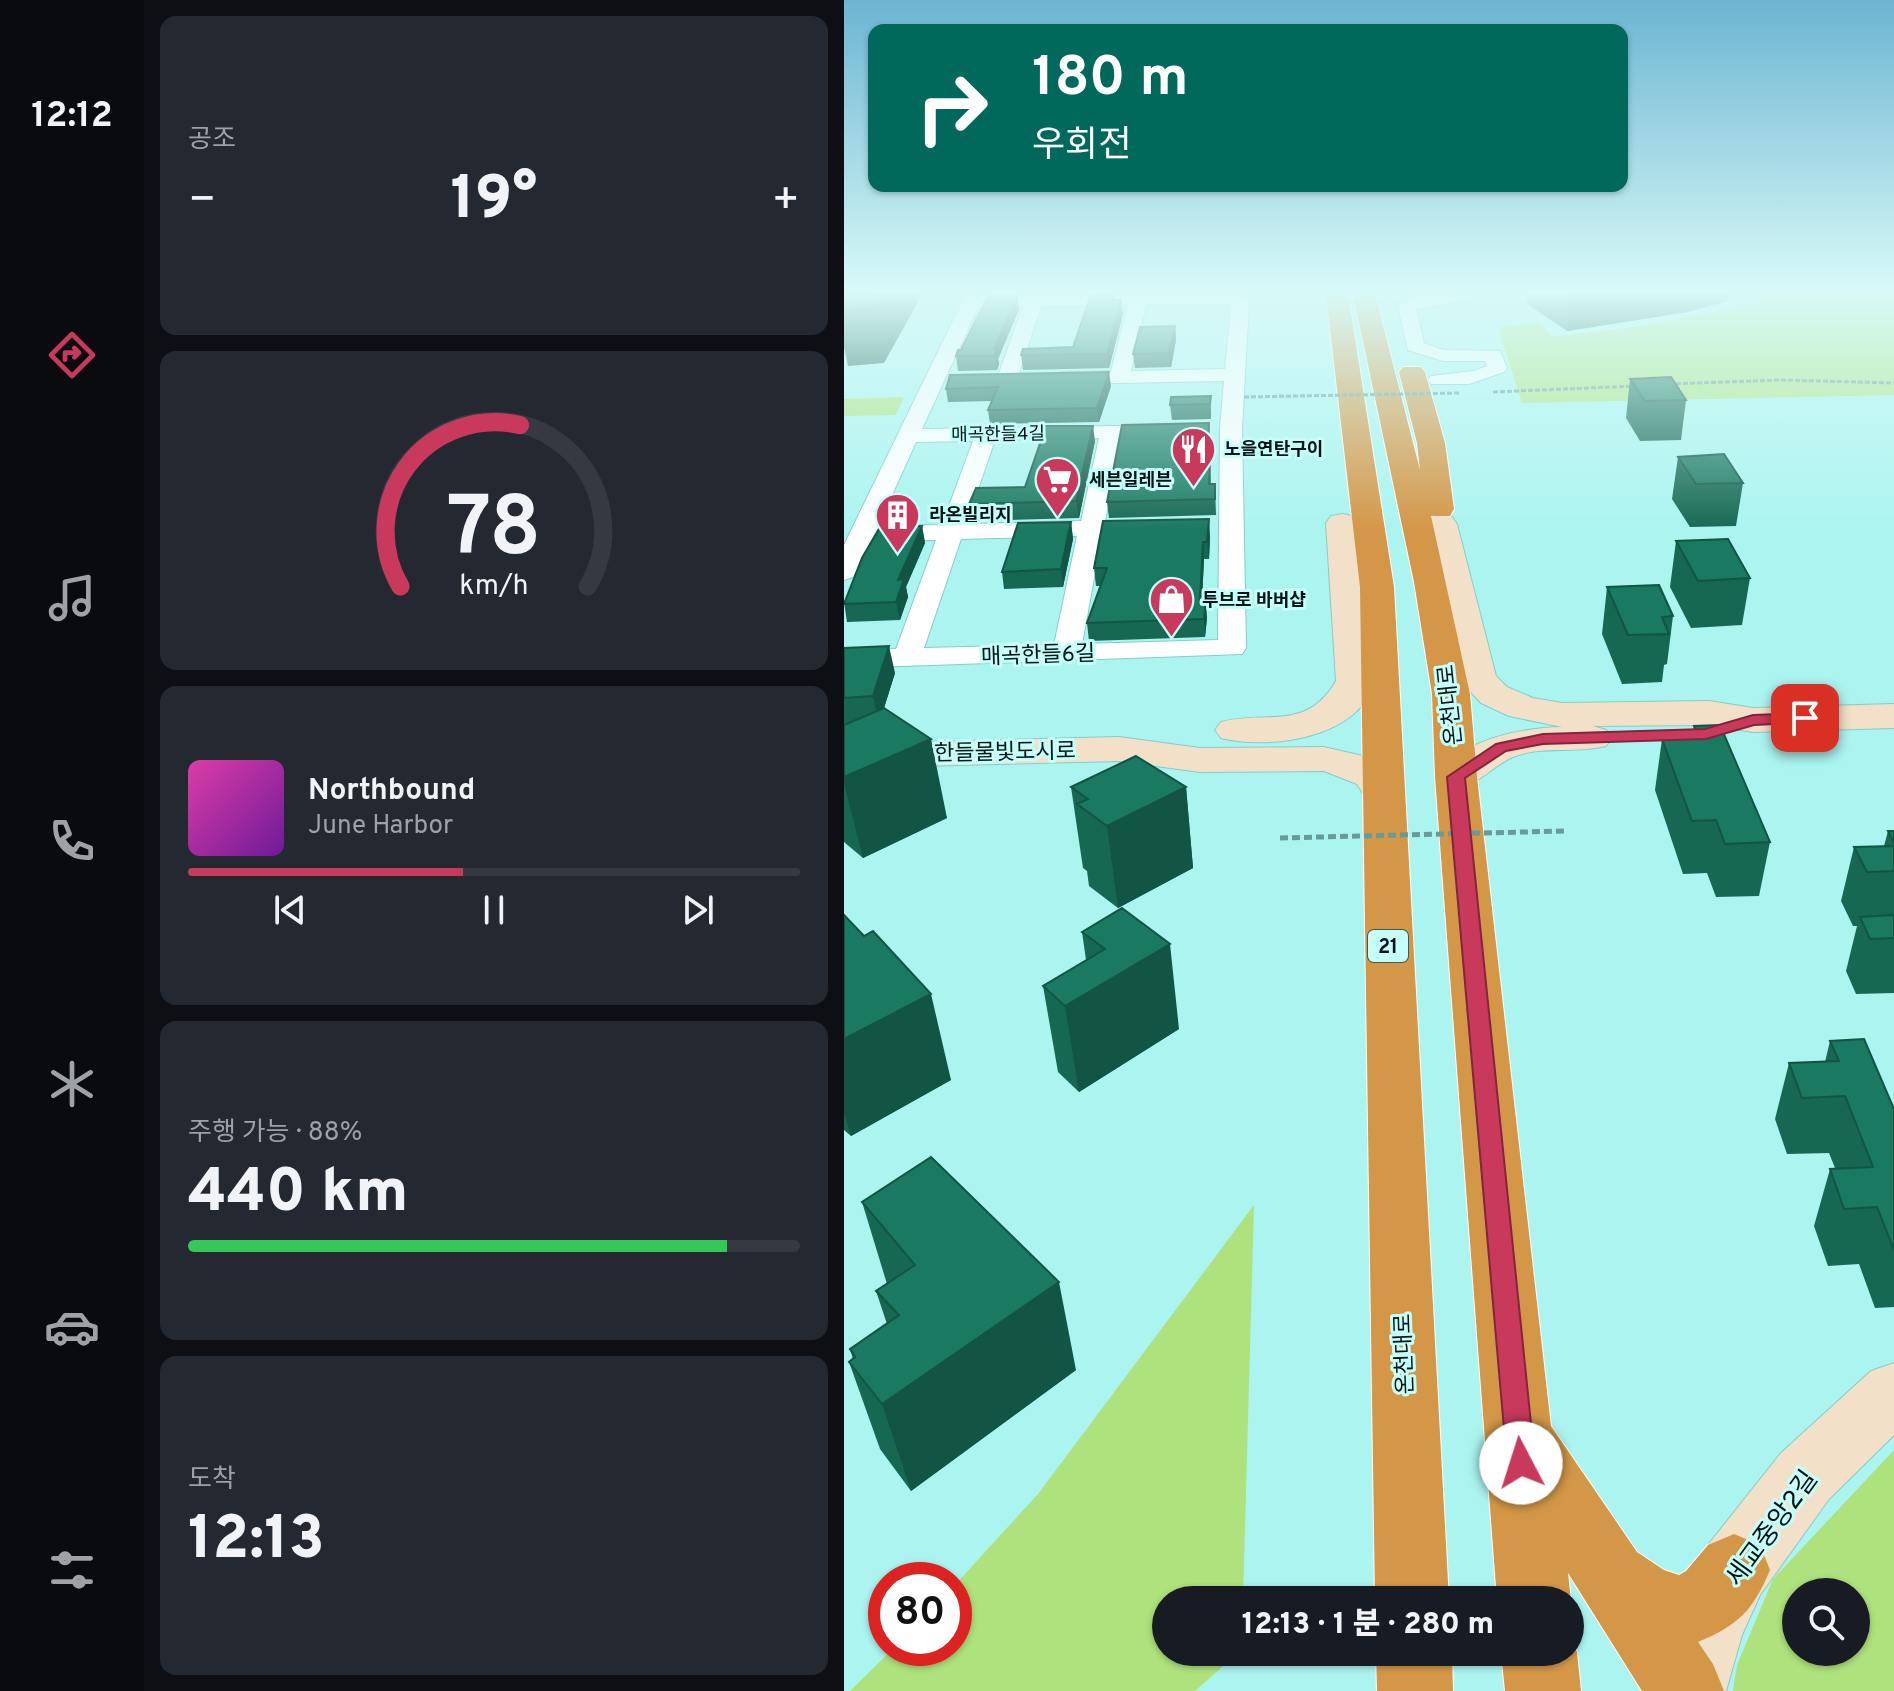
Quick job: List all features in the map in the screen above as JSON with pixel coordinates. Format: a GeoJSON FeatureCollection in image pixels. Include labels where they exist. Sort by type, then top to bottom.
{"type":"FeatureCollection","features":[{"type":"Feature","properties":{"kind":"highway","name":"온천대로"},"geometry":{"type":"LineString","coordinates":[[1348,373],[1377,587],[1411,1586]]}},
{"type":"Feature","properties":{"kind":"highway","name":"온천대로"},"geometry":{"type":"LineString","coordinates":[[1382,373],[1431,582],[1451,694],[1456,777],[1533,1586]]}},
{"type":"Feature","properties":{"kind":"highway"},"geometry":{"type":"LineString","coordinates":[[1420,373],[1441,524],[1431,582]]}},
{"type":"Feature","properties":{"kind":"highway"},"geometry":{"type":"LineString","coordinates":[[1340,509],[1377,587]]}},
{"type":"Feature","properties":{"kind":"highway"},"geometry":{"type":"LineString","coordinates":[[1518,1435],[1687,1691]]}},
{"type":"Feature","properties":{"kind":"highway"},"geometry":{"type":"LineString","coordinates":[[1607,1571],[1645,1602],[1681,1612],[1712,1597],[1734,1570]]}},
{"type":"Feature","properties":{"kind":"highway"},"geometry":{"type":"LineString","coordinates":[[1414,1666],[1415,1691]]}},
{"type":"Feature","properties":{"kind":"highway"},"geometry":{"type":"LineString","coordinates":[[1540,1666],[1543,1691]]}},
{"type":"Feature","properties":{"kind":"street"},"geometry":{"type":"LineString","coordinates":[[844,572],[938,373]]}},
{"type":"Feature","properties":{"kind":"street"},"geometry":{"type":"LineString","coordinates":[[1003,373],[1000,379],[1233,375]]}},
{"type":"Feature","properties":{"kind":"street"},"geometry":{"type":"LineString","coordinates":[[1120,377],[1121,373]]}},
{"type":"Feature","properties":{"kind":"street"},"geometry":{"type":"LineString","coordinates":[[1422,381],[1472,378],[1489,373]]}},
{"type":"Feature","properties":{"kind":"street","name":"매곡한들6길"},"geometry":{"type":"LineString","coordinates":[[844,659],[1232,648],[1222,525],[1224,428],[1233,375]]}},
{"type":"Feature","properties":{"kind":"street"},"geometry":{"type":"LineString","coordinates":[[935,380],[964,379]]}},
{"type":"Feature","properties":{"kind":"street","name":"매곡한들4길"},"geometry":{"type":"LineString","coordinates":[[908,436],[1186,429]]}},
{"type":"Feature","properties":{"kind":"street"},"geometry":{"type":"LineString","coordinates":[[1066,653],[1111,431]]}},
{"type":"Feature","properties":{"kind":"street"},"geometry":{"type":"LineString","coordinates":[[907,657],[986,434]]}},
{"type":"Feature","properties":{"kind":"street"},"geometry":{"type":"LineString","coordinates":[[1119,749],[1207,731],[1290,729],[1322,720],[1345,702],[1355,681],[1340,509]]}},
{"type":"Feature","properties":{"kind":"street"},"geometry":{"type":"LineString","coordinates":[[1441,524],[1478,679],[1494,695],[1523,708],[1562,715],[1709,713],[1753,720],[1894,716]]}},
{"type":"Feature","properties":{"kind":"street"},"geometry":{"type":"LineString","coordinates":[[862,534],[1168,527]]}},
{"type":"Feature","properties":{"kind":"street"},"geometry":{"type":"LineString","coordinates":[[1456,777],[1501,747],[1543,739],[1706,734],[1753,720]]}},
{"type":"Feature","properties":{"kind":"street"},"geometry":{"type":"LineString","coordinates":[[1119,749],[1200,760],[1324,759],[1349,765],[1372,776],[1382,791]]}},
{"type":"Feature","properties":{"kind":"street","name":"한들물빛도시로"},"geometry":{"type":"LineString","coordinates":[[844,756],[1119,749]]}},
{"type":"Feature","properties":{"kind":"street","name":"세교중앙2길"},"geometry":{"type":"LineString","coordinates":[[1687,1691],[1706,1631],[1734,1570],[1805,1476],[1894,1392]]}},
{"type":"Feature","properties":{"kind":"path"},"geometry":{"type":"LineString","coordinates":[[1660,385],[1781,380],[1894,383]]}},
{"type":"Feature","properties":{"kind":"path"},"geometry":{"type":"LineString","coordinates":[[1488,392],[1645,386]]}},
{"type":"Feature","properties":{"kind":"path"},"geometry":{"type":"LineString","coordinates":[[1244,397],[1460,393]]}},
{"type":"Feature","properties":{"kind":"path"},"geometry":{"type":"LineString","coordinates":[[1280,838],[1564,831]]}},
{"type":"Feature","properties":{"kind":"green space"},"geometry":{"type":"Polygon","coordinates":[[[1512,373],[1894,373],[1894,395],[1522,403],[1512,373]]]}},
{"type":"Feature","properties":{"kind":"green space"},"geometry":{"type":"Polygon","coordinates":[[[904,397],[896,415],[844,416],[844,399],[904,397]]]}},
{"type":"Feature","properties":{"kind":"green space"},"geometry":{"type":"Polygon","coordinates":[[[1254,1205],[1243,1586],[1152,1586],[1152,1666],[1223,1666],[1195,1691],[850,1691],[876,1666],[972,1666],[972,1566],[1038,1494],[1254,1205]]]}},
{"type":"Feature","properties":{"kind":"green space"},"geometry":{"type":"Polygon","coordinates":[[[1894,1450],[1894,1691],[1733,1691],[1737,1665],[1773,1579],[1894,1450]]]}},
{"type":"Feature","properties":{"kind":"building"},"geometry":{"type":"Polygon","coordinates":[[[1109,373],[1097,408],[988,410],[998,387],[946,389],[950,375],[1109,373]]]}},
{"type":"Feature","properties":{"kind":"building"},"geometry":{"type":"Polygon","coordinates":[[[1671,377],[1686,400],[1645,401],[1630,379],[1671,377]]]}},
{"type":"Feature","properties":{"kind":"building"},"geometry":{"type":"Polygon","coordinates":[[[1211,396],[1210,404],[1170,405],[1171,397],[1211,396]]]}},
{"type":"Feature","properties":{"kind":"building"},"geometry":{"type":"Polygon","coordinates":[[[1209,423],[1207,462],[1210,462],[1209,484],[1215,484],[1215,499],[1107,502],[1122,425],[1209,423]]]}},
{"type":"Feature","properties":{"kind":"building"},"geometry":{"type":"Polygon","coordinates":[[[1046,426],[1093,426],[1076,501],[969,504],[976,488],[1025,487],[1046,426]]]}},
{"type":"Feature","properties":{"kind":"building"},"geometry":{"type":"Polygon","coordinates":[[[1724,454],[1743,483],[1696,484],[1678,457],[1724,454]]]}},
{"type":"Feature","properties":{"kind":"building"},"geometry":{"type":"Polygon","coordinates":[[[1209,519],[1207,542],[1203,542],[1200,600],[1206,600],[1204,619],[1087,623],[1107,568],[1094,568],[1103,521],[1209,519]]]}},
{"type":"Feature","properties":{"kind":"building"},"geometry":{"type":"Polygon","coordinates":[[[1071,522],[1061,569],[1002,572],[1018,523],[1071,522]]]}},
{"type":"Feature","properties":{"kind":"building"},"geometry":{"type":"Polygon","coordinates":[[[922,526],[898,580],[904,579],[896,602],[844,604],[862,558],[880,527],[922,526]]]}},
{"type":"Feature","properties":{"kind":"building"},"geometry":{"type":"Polygon","coordinates":[[[1728,539],[1750,578],[1698,581],[1676,541],[1728,539]]]}},
{"type":"Feature","properties":{"kind":"building"},"geometry":{"type":"Polygon","coordinates":[[[1659,585],[1673,616],[1662,617],[1669,634],[1628,635],[1607,587],[1659,585]]]}},
{"type":"Feature","properties":{"kind":"building"},"geometry":{"type":"Polygon","coordinates":[[[889,646],[873,696],[844,698],[844,648],[889,646]]]}},
{"type":"Feature","properties":{"kind":"building"},"geometry":{"type":"Polygon","coordinates":[[[884,708],[931,739],[844,777],[844,725],[884,708]]]}},
{"type":"Feature","properties":{"kind":"building"},"geometry":{"type":"Polygon","coordinates":[[[1720,725],[1770,842],[1725,844],[1716,820],[1692,821],[1662,739],[1699,738],[1694,726],[1720,725]]]}},
{"type":"Feature","properties":{"kind":"building"},"geometry":{"type":"Polygon","coordinates":[[[1136,756],[1186,787],[1107,826],[1077,804],[1088,799],[1071,787],[1136,756]]]}},
{"type":"Feature","properties":{"kind":"building"},"geometry":{"type":"Polygon","coordinates":[[[1894,846],[1894,871],[1867,872],[1854,847],[1894,846]]]}},
{"type":"Feature","properties":{"kind":"building"},"geometry":{"type":"Polygon","coordinates":[[[1122,908],[1170,944],[1065,1006],[1043,986],[1105,949],[1082,932],[1122,908]]]}},
{"type":"Feature","properties":{"kind":"building"},"geometry":{"type":"Polygon","coordinates":[[[844,915],[864,936],[873,931],[931,994],[844,1039],[844,915]]]}},
{"type":"Feature","properties":{"kind":"building"},"geometry":{"type":"Polygon","coordinates":[[[1894,915],[1894,938],[1870,939],[1860,917],[1894,915]]]}},
{"type":"Feature","properties":{"kind":"building"},"geometry":{"type":"Polygon","coordinates":[[[1864,1039],[1894,1109],[1894,1250],[1877,1207],[1844,1209],[1830,1169],[1873,1167],[1845,1096],[1802,1098],[1789,1063],[1839,1061],[1830,1041],[1864,1039]]]}},
{"type":"Feature","properties":{"kind":"building"},"geometry":{"type":"Polygon","coordinates":[[[931,1157],[1059,1282],[882,1404],[849,1362],[855,1357],[850,1349],[899,1315],[876,1291],[915,1265],[862,1202],[931,1157]]]}},
{"type":"Feature","properties":{"kind":"place","name":"노을연탄구이"},"geometry":{"type":"Point","coordinates":[1193,488]}},
{"type":"Feature","properties":{"kind":"place","name":"세븐일레븐"},"geometry":{"type":"Point","coordinates":[1058,519]}},
{"type":"Feature","properties":{"kind":"place","name":"라온빌리지"},"geometry":{"type":"Point","coordinates":[898,554]}},
{"type":"Feature","properties":{"kind":"place","name":"투브로 바버샵"},"geometry":{"type":"Point","coordinates":[1171,639]}},
{"type":"Feature","properties":{"kind":"route"},"geometry":{"type":"LineString","coordinates":[[1521,1463],[1456,777],[1501,747],[1543,739],[1706,734],[1753,720],[1805,718]]}}]}
